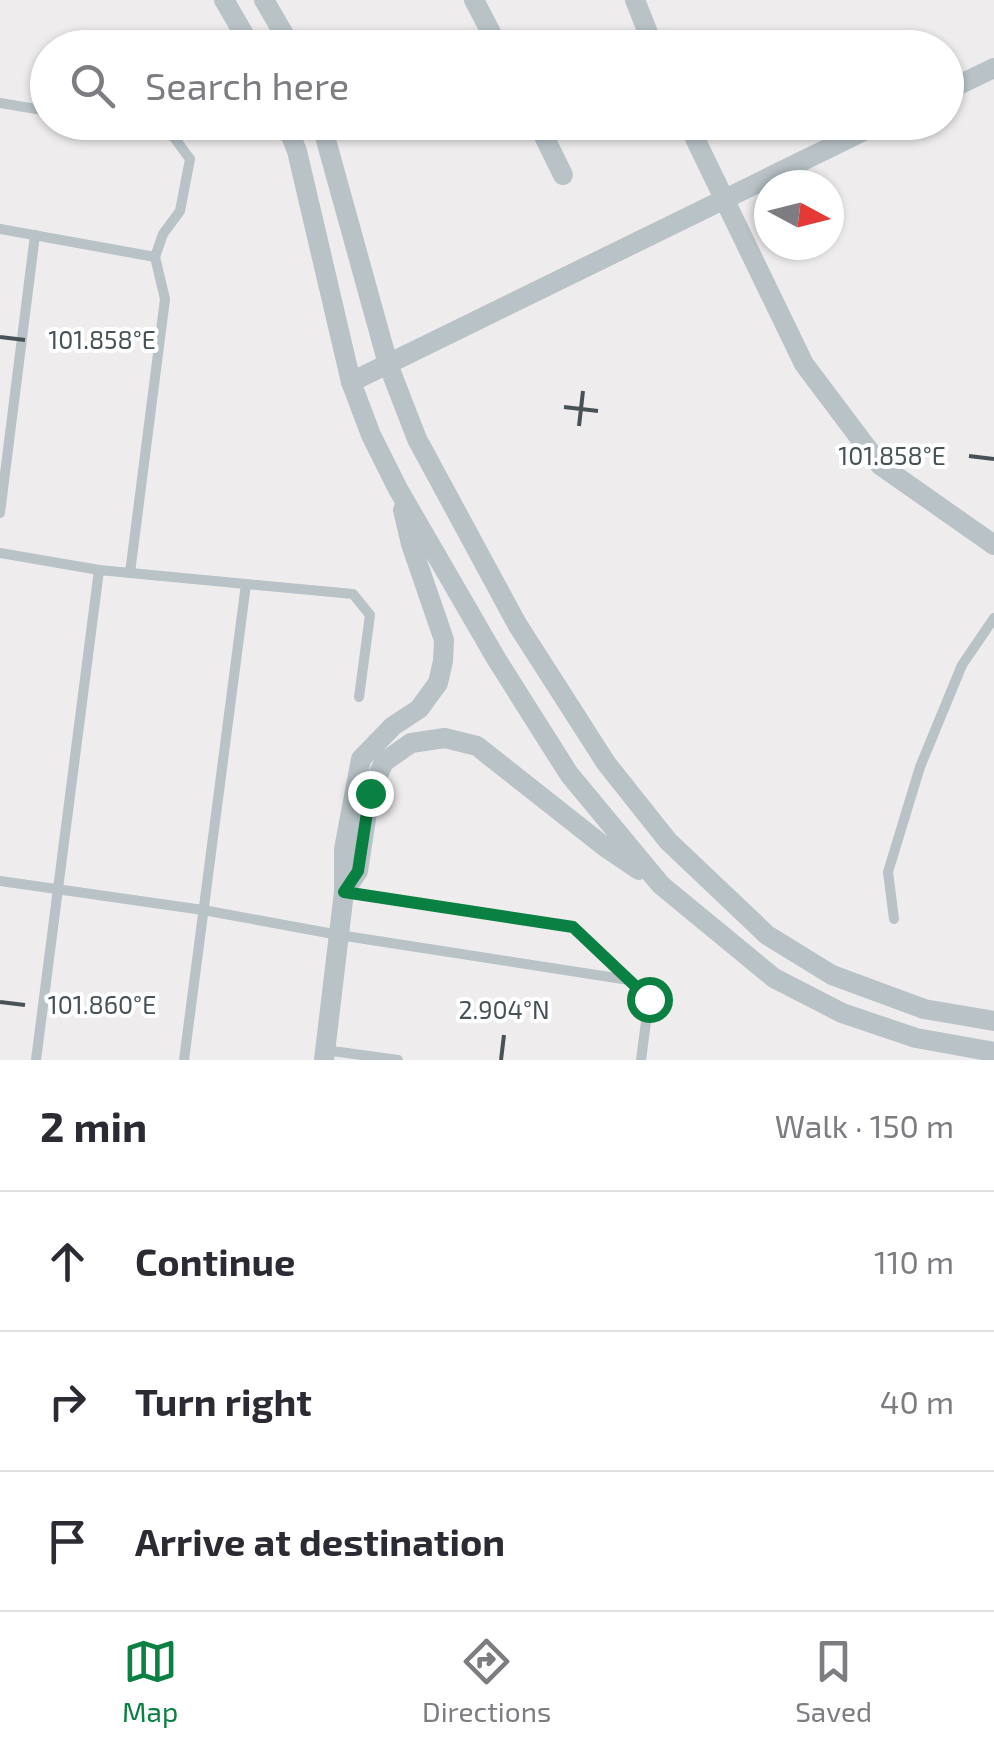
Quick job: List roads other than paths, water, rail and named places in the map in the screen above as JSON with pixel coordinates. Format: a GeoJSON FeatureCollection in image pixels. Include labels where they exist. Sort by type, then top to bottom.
{"type":"FeatureCollection","features":[{"type":"Feature","properties":{"kind":"street"},"geometry":{"type":"LineString","coordinates":[[224,0],[242,30]]}},
{"type":"Feature","properties":{"kind":"street"},"geometry":{"type":"LineString","coordinates":[[264,0],[282,30]]}},
{"type":"Feature","properties":{"kind":"street"},"geometry":{"type":"LineString","coordinates":[[474,0],[489,30]]}},
{"type":"Feature","properties":{"kind":"street"},"geometry":{"type":"LineString","coordinates":[[635,0],[647,30]]}},
{"type":"Feature","properties":{"kind":"street"},"geometry":{"type":"LineString","coordinates":[[964,82],[994,68]]}},
{"type":"Feature","properties":{"kind":"street"},"geometry":{"type":"LineString","coordinates":[[292,140],[351,382],[371,436],[496,660],[569,774],[661,884]]}},
{"type":"Feature","properties":{"kind":"street"},"geometry":{"type":"LineString","coordinates":[[326,140],[388,364],[417,439],[517,624],[606,762],[668,841],[767,935],[832,975],[924,1009],[994,1021]]}},
{"type":"Feature","properties":{"kind":"street"},"geometry":{"type":"LineString","coordinates":[[546,140],[563,175]]}},
{"type":"Feature","properties":{"kind":"street"},"geometry":{"type":"LineString","coordinates":[[696,140],[804,364],[880,465],[994,545]]}},
{"type":"Feature","properties":{"kind":"street"},"geometry":{"type":"LineString","coordinates":[[351,382],[845,140]]}},
{"type":"Feature","properties":{"kind":"street"},"geometry":{"type":"LineString","coordinates":[[324,1055],[344,892],[344,849],[362,760],[393,726],[418,709],[438,683],[443,660],[444,640],[411,544],[398,489]]}},
{"type":"Feature","properties":{"kind":"street"},"geometry":{"type":"LineString","coordinates":[[344,892],[358,871],[370,793],[384,762],[412,743],[445,738],[477,746],[606,847],[661,884],[774,978],[842,1013],[916,1038],[994,1052]]}},
{"type":"Feature","properties":{"kind":"lane"},"geometry":{"type":"LineString","coordinates":[[0,102],[30,108]]}},
{"type":"Feature","properties":{"kind":"lane"},"geometry":{"type":"LineString","coordinates":[[130,573],[165,299],[155,257],[163,234],[180,212],[190,159],[176,140]]}},
{"type":"Feature","properties":{"kind":"lane"},"geometry":{"type":"LineString","coordinates":[[0,229],[155,257]]}},
{"type":"Feature","properties":{"kind":"lane"},"geometry":{"type":"LineString","coordinates":[[0,513],[35,235]]}},
{"type":"Feature","properties":{"kind":"lane"},"geometry":{"type":"LineString","coordinates":[[1,550],[98,570],[353,594],[370,616],[359,697]]}},
{"type":"Feature","properties":{"kind":"lane"},"geometry":{"type":"LineString","coordinates":[[36,1060],[98,570]]}},
{"type":"Feature","properties":{"kind":"lane"},"geometry":{"type":"LineString","coordinates":[[184,1060],[246,584]]}},
{"type":"Feature","properties":{"kind":"lane"},"geometry":{"type":"LineString","coordinates":[[894,918],[888,872],[920,767],[962,665],[994,618]]}},
{"type":"Feature","properties":{"kind":"lane"},"geometry":{"type":"LineString","coordinates":[[0,881],[629,980]]}},
{"type":"Feature","properties":{"kind":"lane"},"geometry":{"type":"LineString","coordinates":[[344,892],[573,927],[649,999],[641,1060]]}},
{"type":"Feature","properties":{"kind":"lane"},"geometry":{"type":"LineString","coordinates":[[324,1055],[398,1060]]}}]}
